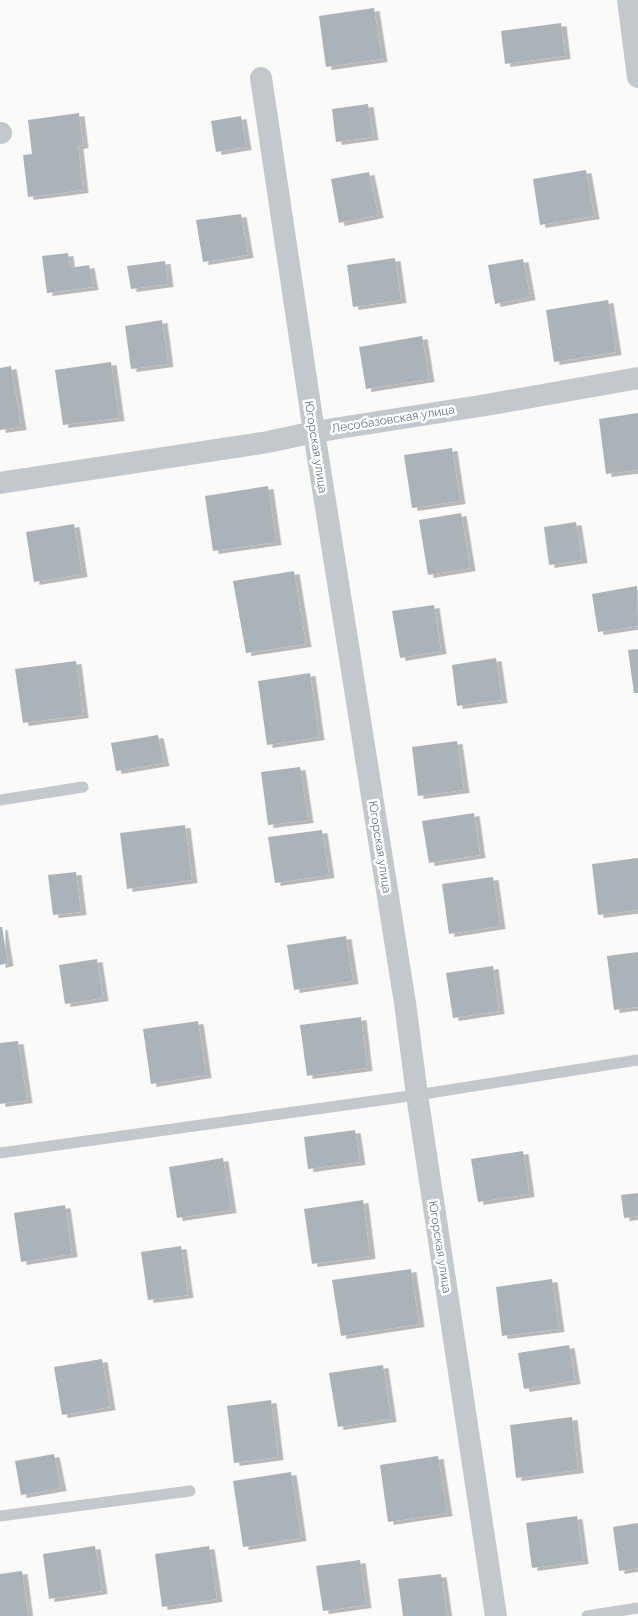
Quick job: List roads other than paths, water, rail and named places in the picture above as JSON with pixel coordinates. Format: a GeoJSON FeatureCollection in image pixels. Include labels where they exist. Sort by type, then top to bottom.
{"type":"FeatureCollection","features":[{"type":"Feature","properties":{"kind":"street"},"geometry":{"type":"LineString","coordinates":[[628,0],[638,77]]}},
{"type":"Feature","properties":{"kind":"street","name":"Югорская улица"},"geometry":{"type":"LineString","coordinates":[[261,78],[314,432],[405,1003],[417,1095],[496,1616]]}},
{"type":"Feature","properties":{"kind":"street","name":"Лесобазовская улица"},"geometry":{"type":"LineString","coordinates":[[0,483],[268,442],[314,432],[486,405],[638,378]]}},
{"type":"Feature","properties":{"kind":"lane"},"geometry":{"type":"LineString","coordinates":[[0,800],[83,788]]}},
{"type":"Feature","properties":{"kind":"lane"},"geometry":{"type":"LineString","coordinates":[[0,1153],[417,1095],[638,1060]]}},
{"type":"Feature","properties":{"kind":"lane"},"geometry":{"type":"LineString","coordinates":[[0,1516],[190,1490]]}},
{"type":"Feature","properties":{"kind":"lane"},"geometry":{"type":"LineString","coordinates":[[587,1616],[638,1608]]}}]}
